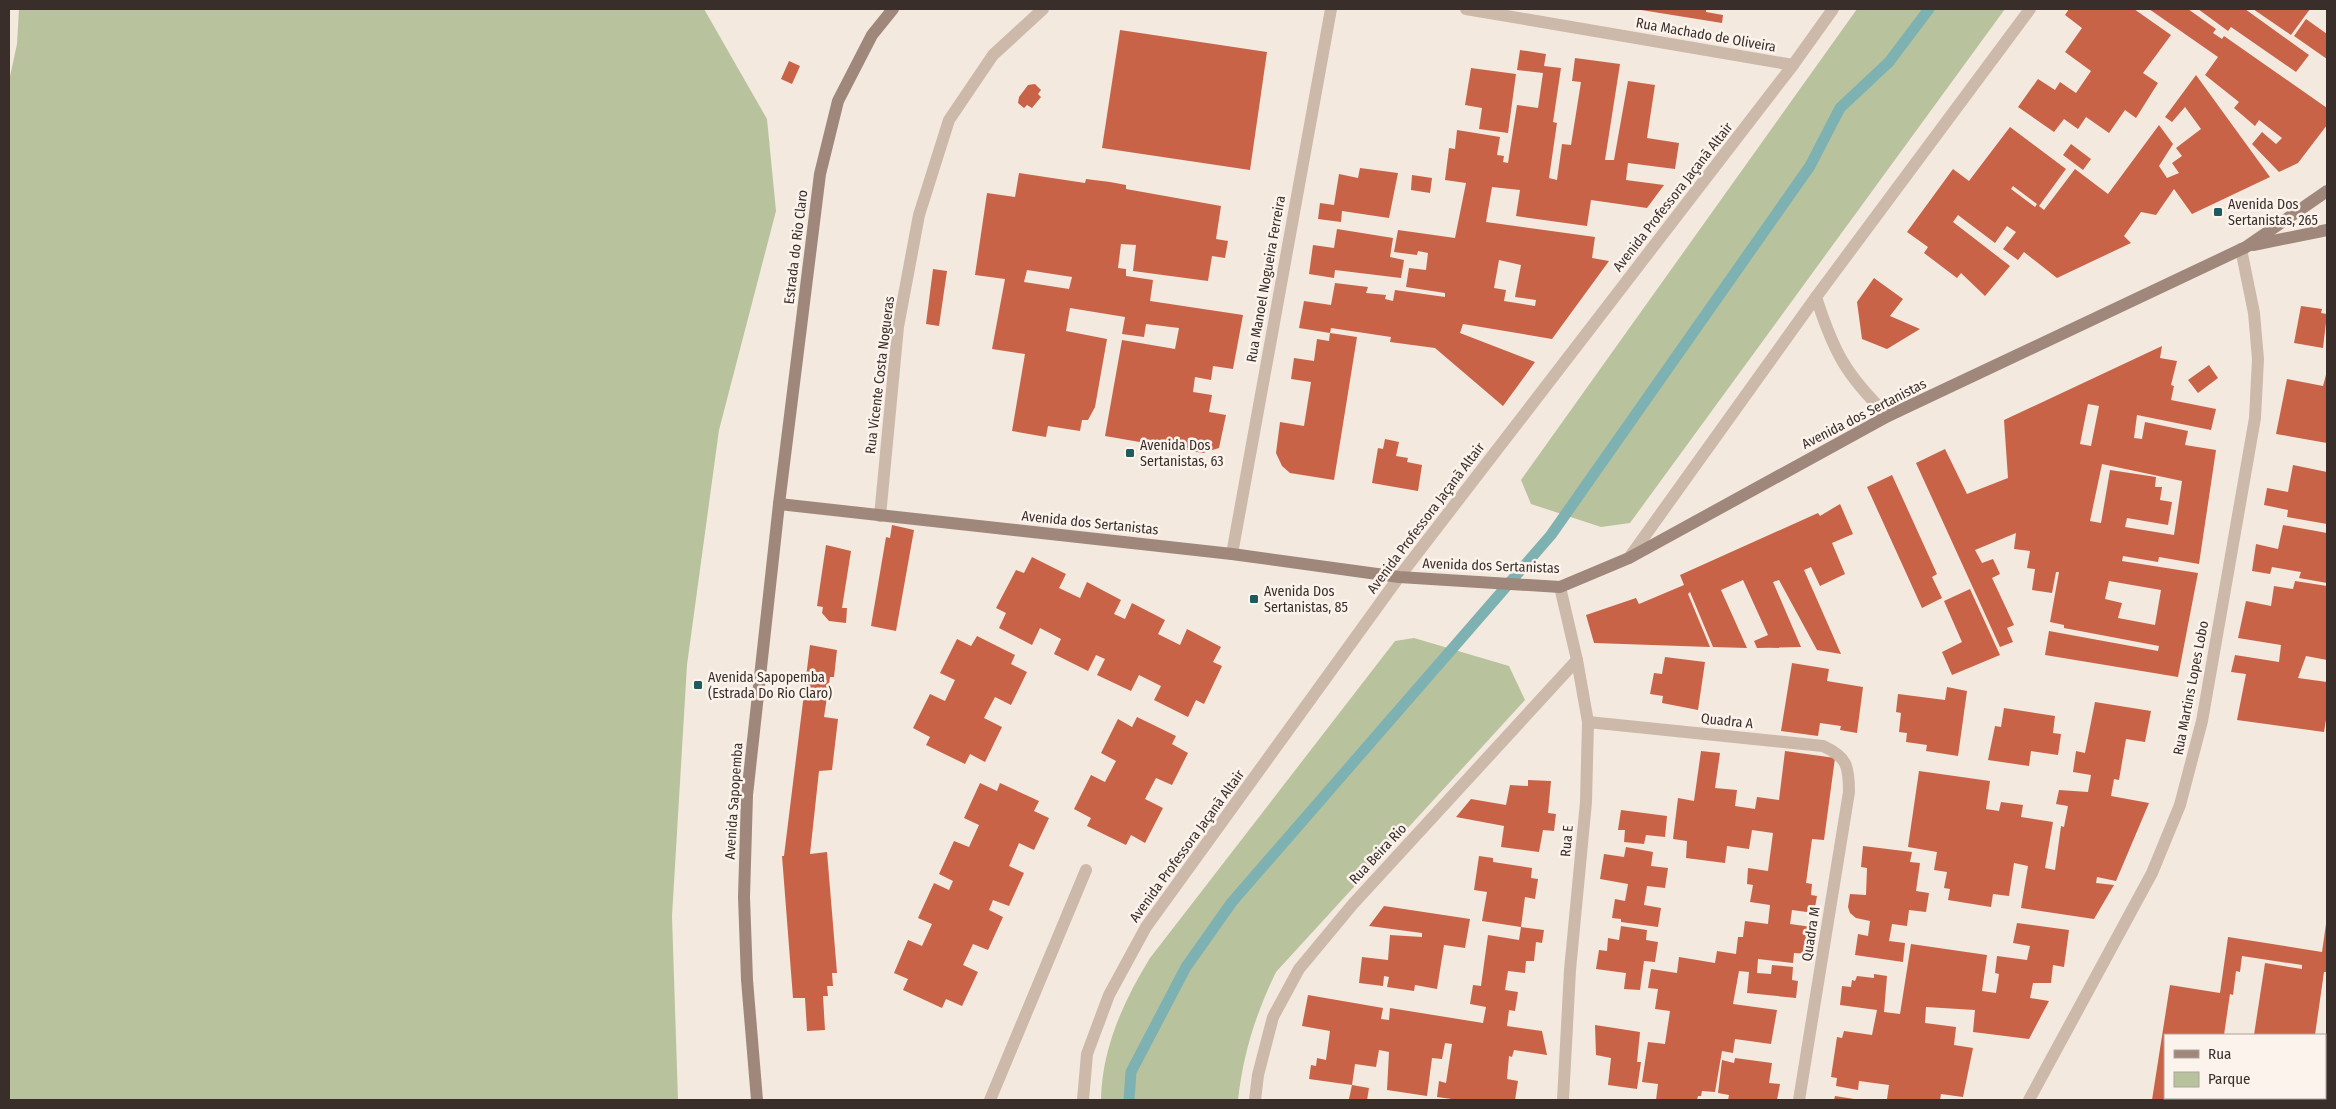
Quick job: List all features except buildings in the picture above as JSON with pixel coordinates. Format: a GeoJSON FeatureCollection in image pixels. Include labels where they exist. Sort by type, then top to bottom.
{"type":"FeatureCollection","features":[{"type":"Feature","properties":{"kind":"main road","name":"Estrada do Rio Claro"},"geometry":{"type":"LineString","coordinates":[[779,504],[820,174],[838,101],[872,35],[893,9]]}},
{"type":"Feature","properties":{"kind":"main road","name":"Avenida dos Sertanistas"},"geometry":{"type":"LineString","coordinates":[[779,504],[1232,554],[1399,577],[1560,587],[1629,558],[1888,416],[2243,248],[2327,191]]}},
{"type":"Feature","properties":{"kind":"main road","name":"Avenida dos Sertanistas"},"geometry":{"type":"LineString","coordinates":[[2243,248],[2327,230]]}},
{"type":"Feature","properties":{"kind":"main road","name":"Avenida Sapopemba"},"geometry":{"type":"LineString","coordinates":[[757,1100],[747,980],[744,897],[747,795],[779,504]]}},
{"type":"Feature","properties":{"kind":"street","name":"Rua Vicente Costa Nogueras"},"geometry":{"type":"LineString","coordinates":[[880,516],[898,327],[919,215],[949,120],[993,55],[1043,9]]}},
{"type":"Feature","properties":{"kind":"street","name":"Rua Manoel Nogueira Ferreira"},"geometry":{"type":"LineString","coordinates":[[1232,554],[1331,9]]}},
{"type":"Feature","properties":{"kind":"street","name":"Rua Machado de Oliveira"},"geometry":{"type":"LineString","coordinates":[[1466,9],[1793,65]]}},
{"type":"Feature","properties":{"kind":"street","name":"Avenida Professora Jaçanã Altair"},"geometry":{"type":"LineString","coordinates":[[1083,1100],[1087,1054],[1109,994],[1146,927],[1399,577],[1793,65],[1833,9]]}},
{"type":"Feature","properties":{"kind":"street"},"geometry":{"type":"LineString","coordinates":[[1629,558],[1816,297],[2030,9]]}},
{"type":"Feature","properties":{"kind":"street","name":"Rua Martins Lopes Lobo"},"geometry":{"type":"LineString","coordinates":[[2029,1100],[2152,873],[2180,805],[2202,721],[2255,418],[2258,359],[2254,313],[2243,248]]}},
{"type":"Feature","properties":{"kind":"street"},"geometry":{"type":"LineString","coordinates":[[1816,297],[1828,334],[1840,360],[1861,389],[1888,416]]}},
{"type":"Feature","properties":{"kind":"street","name":"Rua E"},"geometry":{"type":"LineString","coordinates":[[1560,587],[1577,660],[1588,722],[1586,802],[1570,970],[1563,1100]]}},
{"type":"Feature","properties":{"kind":"street","name":"Rua Beira Rio"},"geometry":{"type":"LineString","coordinates":[[1255,1100],[1258,1074],[1273,1017],[1299,969],[1353,904],[1577,660]]}},
{"type":"Feature","properties":{"kind":"street","name":"Quadra A"},"geometry":{"type":"LineString","coordinates":[[1588,722],[1823,746],[1836,752],[1844,760],[1849,772]]}},
{"type":"Feature","properties":{"kind":"street","name":"Quadra M"},"geometry":{"type":"LineString","coordinates":[[1799,1100],[1849,792],[1849,772]]}},
{"type":"Feature","properties":{"kind":"street"},"geometry":{"type":"LineString","coordinates":[[990,1100],[1086,870]]}},
{"type":"Feature","properties":{"kind":"green space"},"geometry":{"type":"Polygon","coordinates":[[[19,9],[704,9],[767,119],[776,211],[719,430],[687,665],[672,916],[678,1100],[9,1100],[9,81],[17,44],[19,9]]]}},
{"type":"Feature","properties":{"kind":"green space"},"geometry":{"type":"Polygon","coordinates":[[[1857,9],[2005,9],[1630,523],[1601,527],[1531,504],[1521,480],[1857,9]]]}},
{"type":"Feature","properties":{"kind":"green space"},"geometry":{"type":"Polygon","coordinates":[[[1414,638],[1509,666],[1525,700],[1276,972],[1251,1034],[1243,1066],[1238,1100],[1101,1100],[1105,1062],[1116,1026],[1131,991],[1150,958],[1395,641],[1414,638]]]}},
{"type":"Feature","properties":{"kind":"waterway"},"geometry":{"type":"LineString","coordinates":[[1129,1100],[1131,1072],[1186,967],[1232,902],[1551,535],[1810,166],[1840,108],[1889,62],[1929,9]]}},
{"type":"Feature","properties":{"kind":"place","name":"Avenida Dos Sertanistas, 265"},"geometry":{"type":"Point","coordinates":[2218,212]}},
{"type":"Feature","properties":{"kind":"place","name":"Avenida Dos Sertanistas, 63"},"geometry":{"type":"Point","coordinates":[1130,453]}},
{"type":"Feature","properties":{"kind":"place","name":"Avenida Dos Sertanistas, 85"},"geometry":{"type":"Point","coordinates":[1254,599]}},
{"type":"Feature","properties":{"kind":"place","name":"Avenida Sapopemba (Estrada Do Rio Claro)"},"geometry":{"type":"Point","coordinates":[698,685]}}]}
